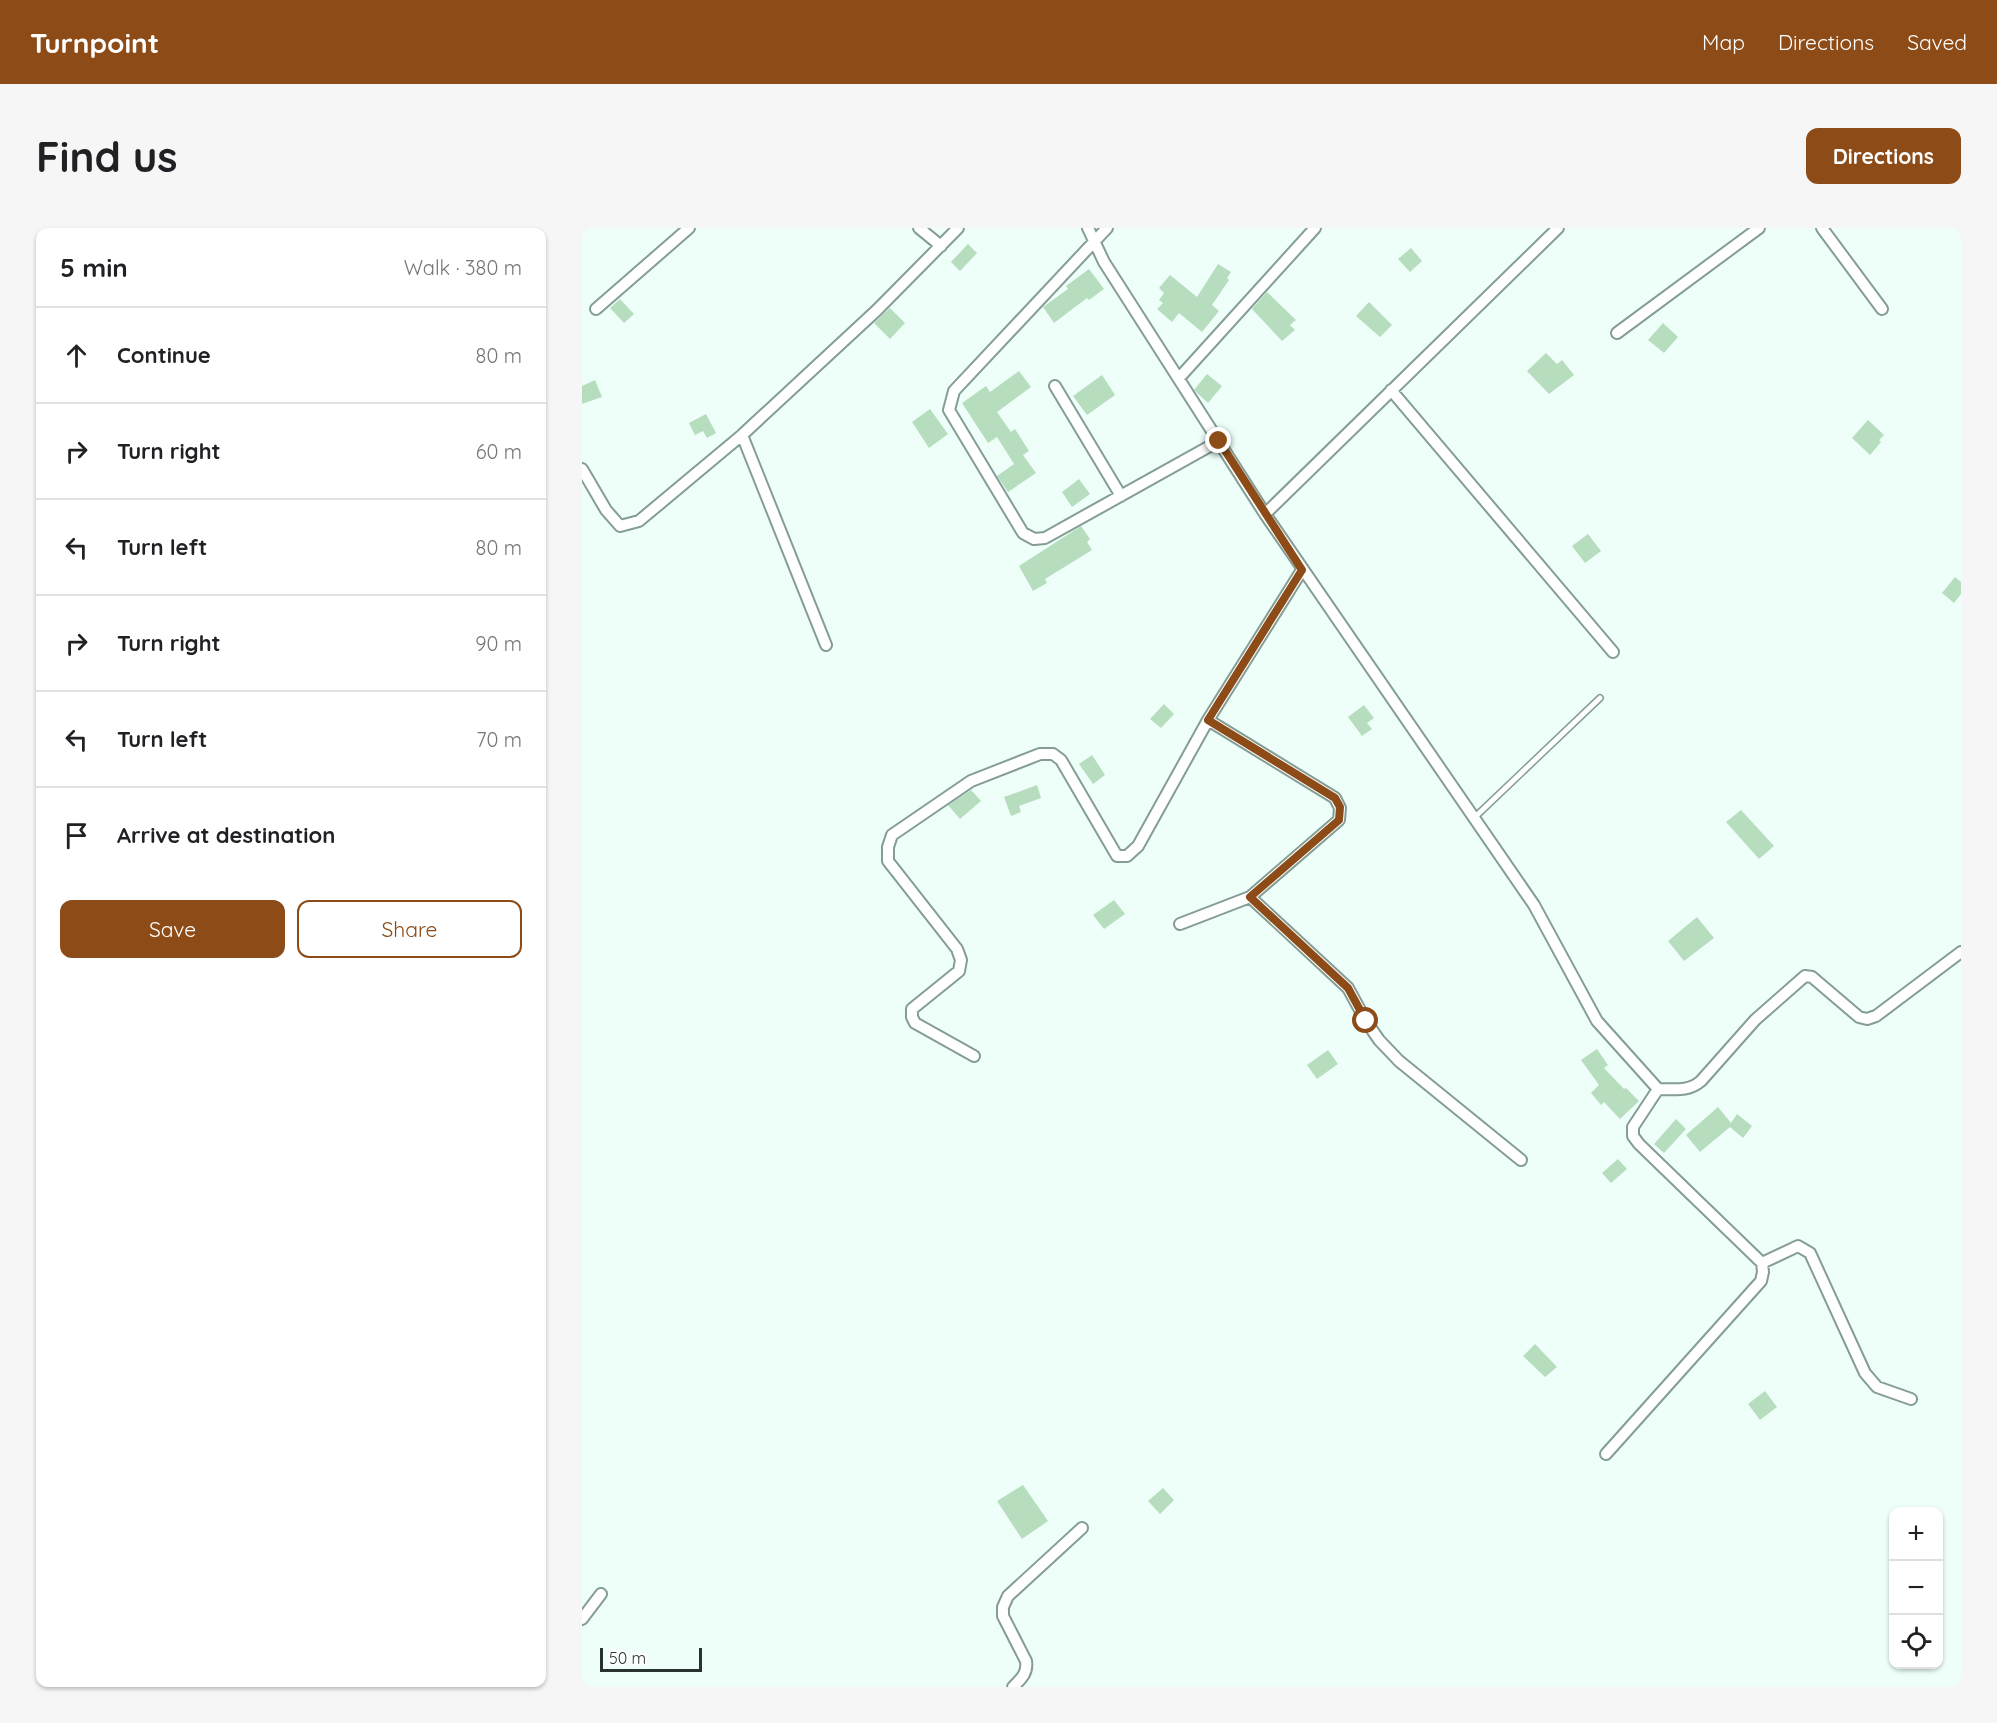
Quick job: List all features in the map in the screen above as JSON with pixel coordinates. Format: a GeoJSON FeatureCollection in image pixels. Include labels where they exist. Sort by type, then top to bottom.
{"type":"FeatureCollection","features":[{"type":"Feature","properties":{"kind":"street"},"geometry":{"type":"LineString","coordinates":[[596,309],[689,228]]}},
{"type":"Feature","properties":{"kind":"street"},"geometry":{"type":"LineString","coordinates":[[919,228],[941,246]]}},
{"type":"Feature","properties":{"kind":"street"},"geometry":{"type":"LineString","coordinates":[[582,469],[606,510],[620,526],[639,521],[742,435],[878,310],[958,228]]}},
{"type":"Feature","properties":{"kind":"street"},"geometry":{"type":"LineString","coordinates":[[1088,228],[1104,262],[1264,514],[1534,905],[1597,1021],[1658,1089],[1686,1090],[1694,1087],[1755,1020],[1805,976],[1812,977],[1859,1017],[1867,1019],[1876,1016],[1961,952]]}},
{"type":"Feature","properties":{"kind":"street"},"geometry":{"type":"LineString","coordinates":[[1107,228],[954,391],[949,410],[1023,533],[1034,539],[1045,538],[1219,441]]}},
{"type":"Feature","properties":{"kind":"street"},"geometry":{"type":"LineString","coordinates":[[1179,378],[1316,228]]}},
{"type":"Feature","properties":{"kind":"street"},"geometry":{"type":"LineString","coordinates":[[1264,514],[1558,228]]}},
{"type":"Feature","properties":{"kind":"street"},"geometry":{"type":"LineString","coordinates":[[1617,333],[1759,228]]}},
{"type":"Feature","properties":{"kind":"street"},"geometry":{"type":"LineString","coordinates":[[1822,228],[1882,309]]}},
{"type":"Feature","properties":{"kind":"street"},"geometry":{"type":"LineString","coordinates":[[1055,386],[1120,496]]}},
{"type":"Feature","properties":{"kind":"street"},"geometry":{"type":"LineString","coordinates":[[1391,390],[1613,652]]}},
{"type":"Feature","properties":{"kind":"street"},"geometry":{"type":"LineString","coordinates":[[742,435],[826,645]]}},
{"type":"Feature","properties":{"kind":"street"},"geometry":{"type":"LineString","coordinates":[[974,1056],[915,1023],[912,1017],[912,1009],[959,971],[961,960],[957,949],[888,861],[888,847],[892,835],[971,781],[1040,754],[1053,754],[1061,760],[1117,856],[1127,856],[1138,846],[1208,720],[1302,570]]}},
{"type":"Feature","properties":{"kind":"street"},"geometry":{"type":"LineString","coordinates":[[1180,924],[1250,897],[1339,820],[1340,807],[1335,798],[1208,720]]}},
{"type":"Feature","properties":{"kind":"street"},"geometry":{"type":"LineString","coordinates":[[1250,897],[1348,988],[1379,1040],[1399,1060],[1521,1161]]}},
{"type":"Feature","properties":{"kind":"street"},"geometry":{"type":"LineString","coordinates":[[1606,1454],[1761,1281],[1763,1272],[1762,1263],[1633,1136],[1633,1127],[1658,1089]]}},
{"type":"Feature","properties":{"kind":"street"},"geometry":{"type":"LineString","coordinates":[[1762,1263],[1798,1246],[1810,1252],[1865,1374],[1877,1387],[1911,1399]]}},
{"type":"Feature","properties":{"kind":"street"},"geometry":{"type":"LineString","coordinates":[[1013,1687],[1027,1669],[1026,1662],[1003,1616],[1003,1607],[1008,1596],[1082,1528]]}},
{"type":"Feature","properties":{"kind":"street"},"geometry":{"type":"LineString","coordinates":[[582,1618],[601,1594]]}},
{"type":"Feature","properties":{"kind":"lane"},"geometry":{"type":"LineString","coordinates":[[1474,818],[1600,698]]}},
{"type":"Feature","properties":{"kind":"building"},"geometry":{"type":"Polygon","coordinates":[[[968,244],[977,253],[960,271],[951,262],[968,244]]]}},
{"type":"Feature","properties":{"kind":"building"},"geometry":{"type":"Polygon","coordinates":[[[1411,248],[1422,261],[1410,272],[1398,259],[1411,248]]]}},
{"type":"Feature","properties":{"kind":"building"},"geometry":{"type":"Polygon","coordinates":[[[1218,264],[1231,272],[1227,278],[1229,280],[1212,305],[1219,311],[1202,332],[1179,313],[1172,322],[1157,309],[1163,303],[1159,300],[1164,293],[1159,288],[1170,275],[1197,297],[1218,264]]]}},
{"type":"Feature","properties":{"kind":"building"},"geometry":{"type":"Polygon","coordinates":[[[1089,269],[1104,289],[1089,300],[1087,298],[1054,323],[1043,307],[1068,289],[1066,286],[1089,269]]]}},
{"type":"Feature","properties":{"kind":"building"},"geometry":{"type":"Polygon","coordinates":[[[1267,292],[1296,320],[1290,325],[1295,330],[1282,341],[1252,309],[1267,292]]]}},
{"type":"Feature","properties":{"kind":"building"},"geometry":{"type":"Polygon","coordinates":[[[620,299],[634,314],[624,323],[610,308],[620,299]]]}},
{"type":"Feature","properties":{"kind":"building"},"geometry":{"type":"Polygon","coordinates":[[[1369,302],[1392,325],[1380,337],[1356,316],[1369,302]]]}},
{"type":"Feature","properties":{"kind":"building"},"geometry":{"type":"Polygon","coordinates":[[[890,308],[905,323],[890,339],[874,323],[890,308]]]}},
{"type":"Feature","properties":{"kind":"building"},"geometry":{"type":"Polygon","coordinates":[[[1663,323],[1678,337],[1664,353],[1648,340],[1663,323]]]}},
{"type":"Feature","properties":{"kind":"building"},"geometry":{"type":"Polygon","coordinates":[[[1546,353],[1557,364],[1562,360],[1574,375],[1549,394],[1527,371],[1546,353]]]}},
{"type":"Feature","properties":{"kind":"building"},"geometry":{"type":"Polygon","coordinates":[[[1019,371],[1031,387],[997,412],[1011,432],[1015,429],[1029,451],[1023,455],[1036,473],[1008,492],[997,476],[1014,464],[997,437],[988,443],[962,403],[986,386],[990,392],[1019,371]]]}},
{"type":"Feature","properties":{"kind":"building"},"geometry":{"type":"Polygon","coordinates":[[[1207,374],[1222,386],[1208,403],[1194,390],[1207,374]]]}},
{"type":"Feature","properties":{"kind":"building"},"geometry":{"type":"Polygon","coordinates":[[[1102,375],[1115,395],[1087,415],[1073,396],[1102,375]]]}},
{"type":"Feature","properties":{"kind":"building"},"geometry":{"type":"Polygon","coordinates":[[[595,380],[602,397],[582,404],[582,386],[595,380]]]}},
{"type":"Feature","properties":{"kind":"building"},"geometry":{"type":"Polygon","coordinates":[[[930,409],[948,434],[929,448],[912,422],[930,409]]]}},
{"type":"Feature","properties":{"kind":"building"},"geometry":{"type":"Polygon","coordinates":[[[706,414],[716,433],[707,438],[703,431],[695,435],[689,423],[706,414]]]}},
{"type":"Feature","properties":{"kind":"building"},"geometry":{"type":"Polygon","coordinates":[[[1868,420],[1884,435],[1870,455],[1852,438],[1868,420]]]}},
{"type":"Feature","properties":{"kind":"building"},"geometry":{"type":"Polygon","coordinates":[[[1079,479],[1090,494],[1072,507],[1062,492],[1079,479]]]}},
{"type":"Feature","properties":{"kind":"building"},"geometry":{"type":"Polygon","coordinates":[[[1081,526],[1090,539],[1087,542],[1092,550],[1045,579],[1047,583],[1033,591],[1019,566],[1081,526]]]}},
{"type":"Feature","properties":{"kind":"building"},"geometry":{"type":"Polygon","coordinates":[[[1588,534],[1601,551],[1585,563],[1572,546],[1588,534]]]}},
{"type":"Feature","properties":{"kind":"building"},"geometry":{"type":"Polygon","coordinates":[[[1955,577],[1961,582],[1961,594],[1954,603],[1942,593],[1955,577]]]}},
{"type":"Feature","properties":{"kind":"building"},"geometry":{"type":"Polygon","coordinates":[[[1164,704],[1174,714],[1161,728],[1150,719],[1164,704]]]}},
{"type":"Feature","properties":{"kind":"building"},"geometry":{"type":"Polygon","coordinates":[[[1364,705],[1374,718],[1367,723],[1372,729],[1362,736],[1348,717],[1364,705]]]}},
{"type":"Feature","properties":{"kind":"building"},"geometry":{"type":"Polygon","coordinates":[[[1092,755],[1105,775],[1093,784],[1079,764],[1092,755]]]}},
{"type":"Feature","properties":{"kind":"building"},"geometry":{"type":"Polygon","coordinates":[[[1037,785],[1041,798],[1019,806],[1021,812],[1011,816],[1004,797],[1037,785]]]}},
{"type":"Feature","properties":{"kind":"building"},"geometry":{"type":"Polygon","coordinates":[[[971,790],[981,801],[960,819],[948,805],[971,790]]]}},
{"type":"Feature","properties":{"kind":"building"},"geometry":{"type":"Polygon","coordinates":[[[1741,810],[1774,846],[1759,859],[1726,822],[1741,810]]]}},
{"type":"Feature","properties":{"kind":"building"},"geometry":{"type":"Polygon","coordinates":[[[1114,900],[1125,914],[1104,929],[1093,915],[1114,900]]]}},
{"type":"Feature","properties":{"kind":"building"},"geometry":{"type":"Polygon","coordinates":[[[1697,917],[1714,938],[1684,961],[1668,941],[1697,917]]]}},
{"type":"Feature","properties":{"kind":"building"},"geometry":{"type":"Polygon","coordinates":[[[1597,1049],[1608,1065],[1604,1068],[1639,1101],[1620,1119],[1604,1102],[1601,1105],[1591,1093],[1599,1085],[1581,1060],[1597,1049]]]}},
{"type":"Feature","properties":{"kind":"building"},"geometry":{"type":"Polygon","coordinates":[[[1328,1050],[1338,1064],[1317,1079],[1307,1065],[1328,1050]]]}},
{"type":"Feature","properties":{"kind":"building"},"geometry":{"type":"Polygon","coordinates":[[[1718,1107],[1731,1123],[1737,1114],[1752,1126],[1743,1138],[1730,1127],[1700,1152],[1686,1135],[1718,1107]]]}},
{"type":"Feature","properties":{"kind":"building"},"geometry":{"type":"Polygon","coordinates":[[[1676,1119],[1686,1129],[1664,1153],[1654,1144],[1676,1119]]]}},
{"type":"Feature","properties":{"kind":"building"},"geometry":{"type":"Polygon","coordinates":[[[1618,1159],[1627,1169],[1611,1183],[1602,1173],[1618,1159]]]}},
{"type":"Feature","properties":{"kind":"building"},"geometry":{"type":"Polygon","coordinates":[[[1535,1344],[1557,1367],[1545,1377],[1523,1356],[1535,1344]]]}},
{"type":"Feature","properties":{"kind":"building"},"geometry":{"type":"Polygon","coordinates":[[[1765,1391],[1777,1407],[1760,1420],[1748,1404],[1765,1391]]]}},
{"type":"Feature","properties":{"kind":"building"},"geometry":{"type":"Polygon","coordinates":[[[1023,1485],[1048,1521],[1022,1539],[997,1501],[1023,1485]]]}},
{"type":"Feature","properties":{"kind":"building"},"geometry":{"type":"Polygon","coordinates":[[[1163,1488],[1174,1500],[1160,1514],[1148,1501],[1163,1488]]]}},
{"type":"Feature","properties":{"kind":"route"},"geometry":{"type":"LineString","coordinates":[[1219,441],[1302,570],[1208,720],[1335,798],[1340,807],[1339,820],[1250,897],[1348,988],[1366,1021]]}}]}
